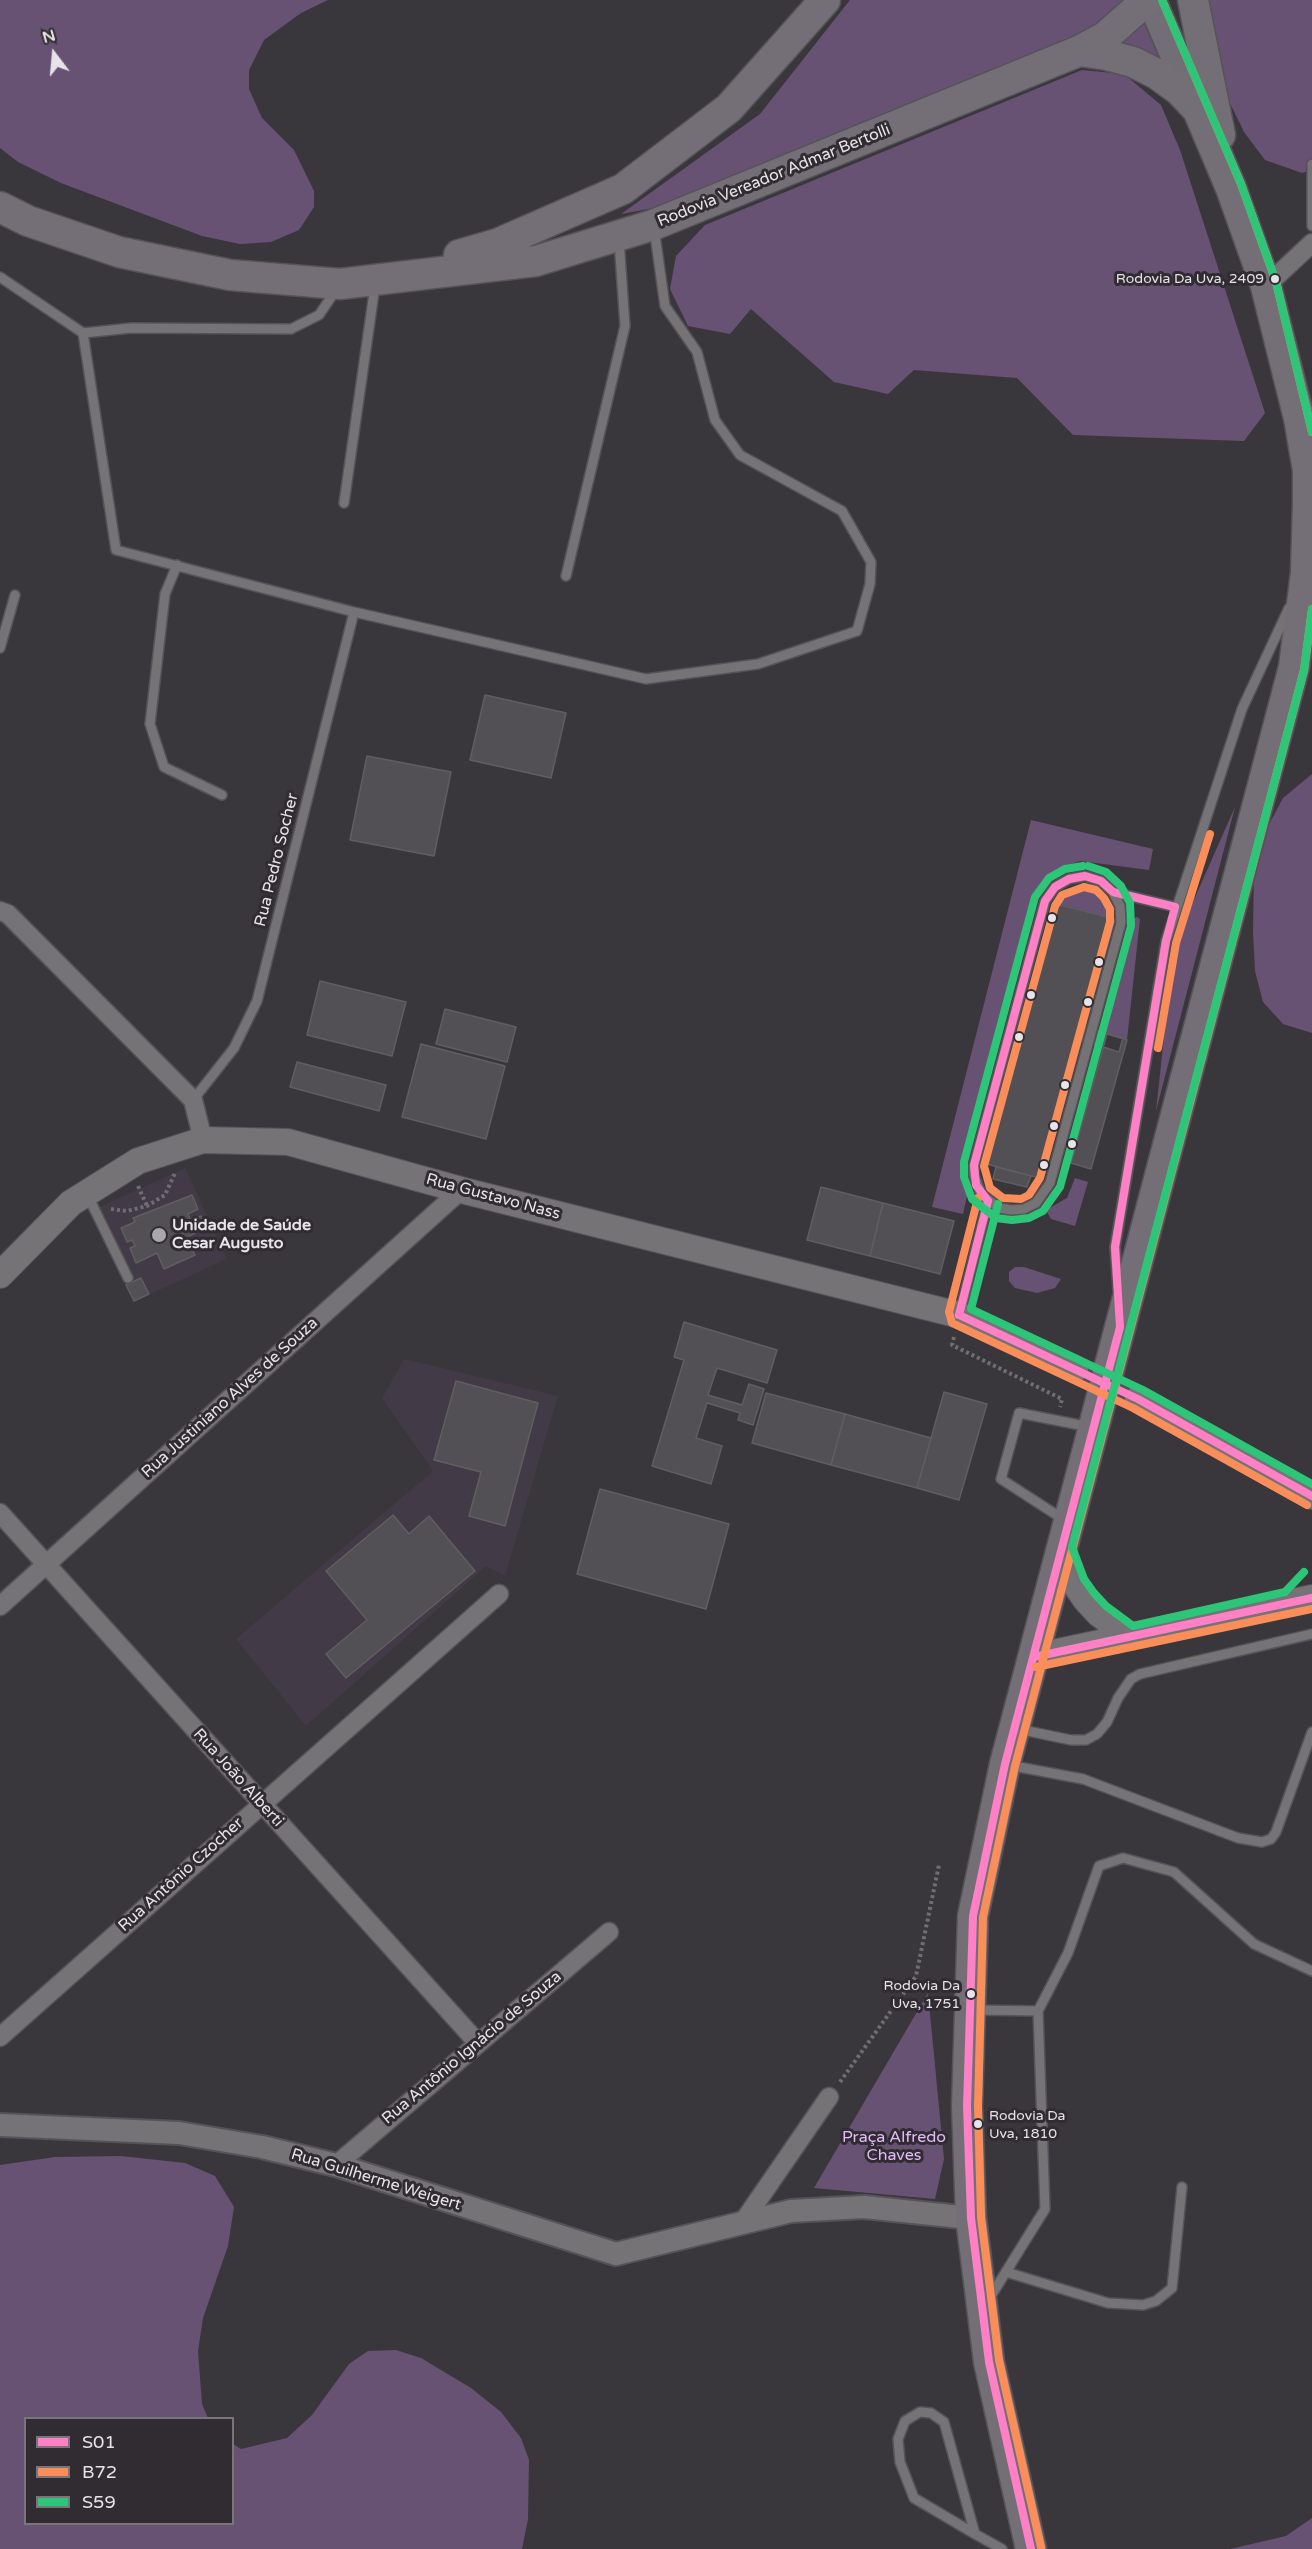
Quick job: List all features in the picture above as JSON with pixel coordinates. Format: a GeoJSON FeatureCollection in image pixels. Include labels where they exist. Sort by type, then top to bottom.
{"type":"FeatureCollection","features":[{"type":"Feature","properties":{"kind":"highway","name":"Rodovia Vereador Admar Bertolli"},"geometry":{"type":"LineString","coordinates":[[376,279],[497,244],[623,189],[729,108],[825,0]]}},
{"type":"Feature","properties":{"kind":"highway","name":"Rodovia Vereador Admar Bertolli"},"geometry":{"type":"LineString","coordinates":[[0,207],[28,221],[119,252],[230,275],[340,284],[536,261],[653,225],[1079,51],[1105,37],[1149,0]]}},
{"type":"Feature","properties":{"kind":"highway"},"geometry":{"type":"LineString","coordinates":[[1193,0],[1231,188]]}},
{"type":"Feature","properties":{"kind":"highway"},"geometry":{"type":"LineString","coordinates":[[1031,2549],[989,2362],[971,2218],[968,2106],[973,1916],[1014,1728],[1294,667],[1306,573],[1310,468],[1306,417],[1266,286],[1231,188],[1198,110],[1179,90],[1149,70],[1107,55],[1079,51]]}},
{"type":"Feature","properties":{"kind":"main road"},"geometry":{"type":"LineString","coordinates":[[1149,0],[1198,110]]}},
{"type":"Feature","properties":{"kind":"main road","name":"Rua Gustavo Nass"},"geometry":{"type":"LineString","coordinates":[[0,1275],[70,1203],[138,1161],[203,1140],[288,1142],[461,1190],[959,1316],[1075,1369]]}},
{"type":"Feature","properties":{"kind":"main road"},"geometry":{"type":"LineString","coordinates":[[1138,1399],[1310,1496]]}},
{"type":"Feature","properties":{"kind":"main road"},"geometry":{"type":"LineString","coordinates":[[1065,1535],[1075,1584],[1099,1614],[1131,1637]]}},
{"type":"Feature","properties":{"kind":"main road"},"geometry":{"type":"LineString","coordinates":[[1034,1657],[1301,1600],[1312,1580]]}},
{"type":"Feature","properties":{"kind":"street"},"geometry":{"type":"LineString","coordinates":[[1266,286],[1312,243]]}},
{"type":"Feature","properties":{"kind":"street"},"geometry":{"type":"LineString","coordinates":[[0,911],[8,914],[193,1100],[203,1140]]}},
{"type":"Feature","properties":{"kind":"street","name":"Rua Justiniano Alves de Souza"},"geometry":{"type":"LineString","coordinates":[[0,1606],[461,1190]]}},
{"type":"Feature","properties":{"kind":"street","name":"Rua João Alberti"},"geometry":{"type":"LineString","coordinates":[[0,1513],[477,2042]]}},
{"type":"Feature","properties":{"kind":"street","name":"Rua Antônio Czocher"},"geometry":{"type":"LineString","coordinates":[[0,2037],[260,1803],[499,1594]]}},
{"type":"Feature","properties":{"kind":"street","name":"Rua Antônio Ignácio de Souza"},"geometry":{"type":"LineString","coordinates":[[336,2164],[609,1932]]}},
{"type":"Feature","properties":{"kind":"street"},"geometry":{"type":"LineString","coordinates":[[743,2222],[829,2097]]}},
{"type":"Feature","properties":{"kind":"street","name":"Rua Guilherme Weigert"},"geometry":{"type":"LineString","coordinates":[[0,2125],[179,2133],[261,2147],[336,2164],[616,2254],[791,2211],[864,2207],[971,2218]]}},
{"type":"Feature","properties":{"kind":"lane"},"geometry":{"type":"LineString","coordinates":[[1312,164],[1312,226]]}},
{"type":"Feature","properties":{"kind":"lane"},"geometry":{"type":"LineString","coordinates":[[83,333],[116,550],[354,612],[646,679],[758,664],[857,631],[870,584],[871,562],[842,511],[740,455],[715,420],[696,352],[665,306],[653,225]]}},
{"type":"Feature","properties":{"kind":"lane"},"geometry":{"type":"LineString","coordinates":[[566,576],[625,326],[619,236]]}},
{"type":"Feature","properties":{"kind":"lane"},"geometry":{"type":"LineString","coordinates":[[0,277],[83,333],[131,328],[291,329],[319,315],[340,284]]}},
{"type":"Feature","properties":{"kind":"lane"},"geometry":{"type":"LineString","coordinates":[[344,503],[376,279]]}},
{"type":"Feature","properties":{"kind":"lane"},"geometry":{"type":"LineString","coordinates":[[177,566],[165,594],[150,724],[164,767],[222,795]]}},
{"type":"Feature","properties":{"kind":"lane"},"geometry":{"type":"LineString","coordinates":[[1120,1327],[1115,1247],[1166,941],[1175,907],[1242,709],[1306,573]]}},
{"type":"Feature","properties":{"kind":"lane"},"geometry":{"type":"LineString","coordinates":[[0,648],[15,595]]}},
{"type":"Feature","properties":{"kind":"lane","name":"Rua Pedro Socher"},"geometry":{"type":"LineString","coordinates":[[193,1100],[234,1048],[257,1001],[354,612]]}},
{"type":"Feature","properties":{"kind":"lane"},"geometry":{"type":"LineString","coordinates":[[1085,876],[1101,881],[1113,892],[1120,906],[1121,923],[1050,1183],[1035,1203],[1024,1209],[1012,1210],[988,1201],[976,1185],[974,1165],[1045,901],[1054,887],[1069,879],[1085,876]]}},
{"type":"Feature","properties":{"kind":"lane"},"geometry":{"type":"LineString","coordinates":[[1113,892],[1175,907]]}},
{"type":"Feature","properties":{"kind":"lane"},"geometry":{"type":"LineString","coordinates":[[86,1193],[128,1278]]}},
{"type":"Feature","properties":{"kind":"lane"},"geometry":{"type":"LineString","coordinates":[[959,1316],[988,1201]]}},
{"type":"Feature","properties":{"kind":"lane"},"geometry":{"type":"LineString","coordinates":[[1065,1535],[1001,1479],[1019,1413],[1095,1428]]}},
{"type":"Feature","properties":{"kind":"lane"},"geometry":{"type":"LineString","coordinates":[[1014,1728],[1071,1740],[1086,1740],[1097,1734],[1107,1722],[1118,1698],[1131,1679],[1153,1670],[1312,1634]]}},
{"type":"Feature","properties":{"kind":"lane"},"geometry":{"type":"LineString","coordinates":[[1005,1764],[1083,1779],[1238,1838],[1262,1842],[1271,1839],[1276,1832],[1312,1732]]}},
{"type":"Feature","properties":{"kind":"lane"},"geometry":{"type":"LineString","coordinates":[[982,2309],[1045,2209],[1038,2011],[1068,1953],[1099,1866],[1123,1858],[1174,1872],[1254,1944],[1312,1971]]}},
{"type":"Feature","properties":{"kind":"lane"},"geometry":{"type":"LineString","coordinates":[[969,2010],[1038,2011]]}},
{"type":"Feature","properties":{"kind":"lane"},"geometry":{"type":"LineString","coordinates":[[1006,2272],[1108,2303],[1143,2305],[1156,2301],[1172,2288],[1182,2187]]}},
{"type":"Feature","properties":{"kind":"lane"},"geometry":{"type":"LineString","coordinates":[[975,2534],[944,2422],[931,2413],[920,2412],[905,2421],[898,2439],[900,2462],[914,2498],[975,2534],[1002,2549]]}},
{"type":"Feature","properties":{"kind":"path"},"geometry":{"type":"LineString","coordinates":[[86,1193],[100,1207],[127,1211],[147,1206],[165,1195],[173,1182],[175,1170],[171,1149]]}},
{"type":"Feature","properties":{"kind":"path"},"geometry":{"type":"LineString","coordinates":[[959,1316],[952,1345],[1062,1399],[1056,1420]]}},
{"type":"Feature","properties":{"kind":"path"},"geometry":{"type":"LineString","coordinates":[[829,2097],[916,1976],[939,1865]]}},
{"type":"Feature","properties":{"kind":"shaded area","name":"Unidade de Saúde Cesar Augusto"},"geometry":{"type":"Polygon","coordinates":[[[185,1168],[227,1259],[133,1302],[91,1211],[185,1168]]]}},
{"type":"Feature","properties":{"kind":"shaded area"},"geometry":{"type":"Polygon","coordinates":[[[404,1359],[558,1396],[505,1576],[486,1566],[306,1726],[236,1639],[433,1471],[382,1398],[404,1359]]]}},
{"type":"Feature","properties":{"kind":"green space"},"geometry":{"type":"Polygon","coordinates":[[[0,0],[328,0],[301,13],[264,40],[249,70],[249,89],[262,118],[294,150],[314,191],[314,207],[299,230],[271,242],[240,244],[202,236],[61,183],[18,162],[0,148],[0,0]]]}},
{"type":"Feature","properties":{"kind":"green space"},"geometry":{"type":"Polygon","coordinates":[[[850,0],[1135,0],[1086,35],[676,204],[621,214],[760,114],[850,0]]]}},
{"type":"Feature","properties":{"kind":"green space"},"geometry":{"type":"Polygon","coordinates":[[[1180,0],[1312,0],[1312,170],[1302,173],[1265,160],[1244,132],[1180,0]]]}},
{"type":"Feature","properties":{"kind":"green space"},"geometry":{"type":"Polygon","coordinates":[[[1150,20],[1167,62],[1115,42],[1150,20]]]}},
{"type":"Feature","properties":{"kind":"green space"},"geometry":{"type":"Polygon","coordinates":[[[1082,70],[1124,74],[1161,105],[1180,150],[1265,413],[1244,441],[1073,435],[1017,378],[914,370],[888,394],[834,382],[751,309],[730,334],[688,326],[670,289],[676,256],[705,225],[1082,70]]]}},
{"type":"Feature","properties":{"kind":"green space"},"geometry":{"type":"Polygon","coordinates":[[[1312,774],[1312,1033],[1283,1024],[1263,1002],[1255,971],[1253,932],[1254,872],[1259,843],[1283,798],[1312,774]]]}},
{"type":"Feature","properties":{"kind":"green space"},"geometry":{"type":"Polygon","coordinates":[[[1235,807],[1156,1111],[1174,945],[1235,807]]]}},
{"type":"Feature","properties":{"kind":"green space"},"geometry":{"type":"Polygon","coordinates":[[[1031,820],[1153,849],[1149,870],[1080,861],[1057,869],[1036,891],[963,1167],[968,1191],[963,1214],[932,1207],[1031,820]]]}},
{"type":"Feature","properties":{"kind":"green space"},"geometry":{"type":"Polygon","coordinates":[[[1078,890],[1095,893],[1101,898],[1106,903],[1108,917],[1059,904],[1069,893],[1078,890]]]}},
{"type":"Feature","properties":{"kind":"green space"},"geometry":{"type":"Polygon","coordinates":[[[1134,918],[1140,919],[1127,1040],[1104,1033],[1134,918]]]}},
{"type":"Feature","properties":{"kind":"green space"},"geometry":{"type":"Polygon","coordinates":[[[1075,1178],[1088,1182],[1075,1226],[1051,1219],[1046,1210],[1067,1198],[1075,1178]]]}},
{"type":"Feature","properties":{"kind":"green space"},"geometry":{"type":"Polygon","coordinates":[[[1015,1267],[1024,1267],[1061,1279],[1055,1288],[1037,1293],[1015,1288],[1009,1281],[1009,1272],[1015,1267]]]}},
{"type":"Feature","properties":{"kind":"green space","name":"Praça Alfredo Chaves"},"geometry":{"type":"Polygon","coordinates":[[[928,1993],[944,2159],[935,2199],[814,2188],[928,1993]]]}},
{"type":"Feature","properties":{"kind":"green space"},"geometry":{"type":"Polygon","coordinates":[[[121,2156],[185,2163],[215,2176],[234,2207],[228,2246],[203,2318],[198,2351],[202,2404],[208,2417],[24,2417],[24,2525],[234,2525],[234,2445],[241,2449],[287,2438],[312,2415],[349,2364],[368,2351],[396,2350],[421,2358],[471,2388],[501,2412],[521,2438],[529,2460],[528,2519],[522,2549],[0,2549],[0,2165],[55,2157],[121,2156]]]}},
{"type":"Feature","properties":{"kind":"green space"},"geometry":{"type":"Polygon","coordinates":[[[1312,2518],[1312,2549],[1230,2549],[1286,2536],[1312,2518]]]}},
{"type":"Feature","properties":{"kind":"building"},"geometry":{"type":"Polygon","coordinates":[[[485,695],[566,713],[551,778],[470,760],[485,695]]]}},
{"type":"Feature","properties":{"kind":"building"},"geometry":{"type":"Polygon","coordinates":[[[367,756],[451,772],[434,856],[350,840],[367,756]]]}},
{"type":"Feature","properties":{"kind":"building"},"geometry":{"type":"Polygon","coordinates":[[[1053,903],[1115,919],[1043,1179],[983,1163],[1053,903]]]}},
{"type":"Feature","properties":{"kind":"building"},"geometry":{"type":"Polygon","coordinates":[[[320,981],[406,1002],[392,1056],[307,1035],[320,981]]]}},
{"type":"Feature","properties":{"kind":"building"},"geometry":{"type":"Polygon","coordinates":[[[445,1009],[516,1027],[507,1062],[436,1044],[445,1009]]]}},
{"type":"Feature","properties":{"kind":"building"},"geometry":{"type":"Polygon","coordinates":[[[1085,1027],[1123,1038],[1119,1052],[1081,1040],[1085,1027]]]}},
{"type":"Feature","properties":{"kind":"building"},"geometry":{"type":"Polygon","coordinates":[[[1107,1034],[1127,1040],[1091,1169],[1071,1163],[1107,1034]]]}},
{"type":"Feature","properties":{"kind":"building"},"geometry":{"type":"Polygon","coordinates":[[[421,1044],[505,1066],[486,1139],[402,1117],[421,1044]]]}},
{"type":"Feature","properties":{"kind":"building"},"geometry":{"type":"Polygon","coordinates":[[[297,1062],[386,1085],[379,1111],[290,1087],[297,1062]]]}},
{"type":"Feature","properties":{"kind":"building"},"geometry":{"type":"Polygon","coordinates":[[[996,1167],[1031,1176],[1027,1187],[993,1179],[996,1167]]]}},
{"type":"Feature","properties":{"kind":"building"},"geometry":{"type":"Polygon","coordinates":[[[821,1187],[883,1203],[870,1256],[807,1240],[821,1187]]]}},
{"type":"Feature","properties":{"kind":"building"},"geometry":{"type":"Polygon","coordinates":[[[192,1195],[198,1209],[188,1214],[191,1221],[201,1216],[206,1228],[187,1237],[195,1255],[164,1269],[157,1253],[136,1263],[130,1248],[135,1246],[132,1240],[127,1242],[121,1228],[135,1222],[133,1218],[192,1195]]]}},
{"type":"Feature","properties":{"kind":"building"},"geometry":{"type":"Polygon","coordinates":[[[883,1203],[954,1221],[940,1274],[870,1256],[883,1203]]]}},
{"type":"Feature","properties":{"kind":"building"},"geometry":{"type":"Polygon","coordinates":[[[141,1278],[149,1294],[134,1301],[126,1285],[141,1278]]]}},
{"type":"Feature","properties":{"kind":"building"},"geometry":{"type":"Polygon","coordinates":[[[684,1322],[777,1350],[767,1383],[717,1368],[708,1395],[742,1405],[749,1384],[764,1389],[753,1425],[738,1420],[740,1413],[707,1403],[696,1438],[722,1446],[711,1484],[652,1466],[684,1360],[674,1357],[684,1322]]]}},
{"type":"Feature","properties":{"kind":"building"},"geometry":{"type":"Polygon","coordinates":[[[456,1381],[538,1403],[505,1526],[469,1516],[481,1472],[434,1460],[456,1381]]]}},
{"type":"Feature","properties":{"kind":"building"},"geometry":{"type":"Polygon","coordinates":[[[944,1392],[987,1404],[959,1500],[917,1488],[944,1392]]]}},
{"type":"Feature","properties":{"kind":"building"},"geometry":{"type":"Polygon","coordinates":[[[766,1393],[845,1414],[831,1465],[752,1443],[766,1393]]]}},
{"type":"Feature","properties":{"kind":"building"},"geometry":{"type":"Polygon","coordinates":[[[845,1414],[931,1438],[917,1488],[831,1465],[845,1414]]]}},
{"type":"Feature","properties":{"kind":"building"},"geometry":{"type":"Polygon","coordinates":[[[600,1489],[729,1524],[706,1609],[577,1574],[600,1489]]]}},
{"type":"Feature","properties":{"kind":"building"},"geometry":{"type":"Polygon","coordinates":[[[393,1515],[409,1534],[429,1516],[475,1571],[346,1678],[326,1654],[367,1620],[326,1571],[393,1515]]]}},
{"type":"Feature","properties":{"kind":"tunnel"},"geometry":{"type":"LineString","coordinates":[[1075,1369],[1138,1399]]}},
{"type":"Feature","properties":{"kind":"transit line","name":"B72"},"geometry":{"type":"LineString","coordinates":[[1162,0],[1241,184],[1276,282],[1312,432]]}},
{"type":"Feature","properties":{"kind":"transit line","name":"S59"},"geometry":{"type":"LineString","coordinates":[[1162,0],[1241,184],[1276,282],[1312,432]]}},
{"type":"Feature","properties":{"kind":"transit line","name":"B72"},"geometry":{"type":"LineString","coordinates":[[1041,2547],[999,2360],[981,2217],[978,2106],[983,1917],[1015,1766],[1304,670],[1312,609]]}},
{"type":"Feature","properties":{"kind":"transit line","name":"S59"},"geometry":{"type":"LineString","coordinates":[[1304,1572],[1285,1592],[1133,1626],[1106,1606],[1094,1593],[1084,1579],[1072,1547],[1304,670],[1312,609]]}},
{"type":"Feature","properties":{"kind":"transit line","name":"B72"},"geometry":{"type":"LineString","coordinates":[[1158,1048],[1176,943],[1210,834]]}},
{"type":"Feature","properties":{"kind":"transit line","name":"S59"},"geometry":{"type":"LineString","coordinates":[[1083,866],[1065,869],[1049,878],[1035,897],[964,1162],[964,1177],[972,1199],[996,1218],[1012,1220],[1029,1218],[1043,1211],[1060,1187],[1131,926],[1130,903],[1121,886],[1106,872],[1088,866]]}},
{"type":"Feature","properties":{"kind":"transit line","name":"S01"},"geometry":{"type":"LineString","coordinates":[[988,1201],[976,1185],[974,1165],[1045,901],[1055,887],[1069,879],[1085,876],[1101,881],[1113,892],[1175,907]]}},
{"type":"Feature","properties":{"kind":"transit line","name":"B72"},"geometry":{"type":"LineString","coordinates":[[1084,887],[1096,890],[1104,898],[1110,909],[1110,922],[1040,1178],[1029,1195],[1021,1199],[1003,1198],[990,1188],[984,1166],[1055,906],[1062,895],[1084,887]]}},
{"type":"Feature","properties":{"kind":"transit line","name":"S01"},"geometry":{"type":"LineString","coordinates":[[1031,2549],[989,2362],[971,2218],[967,2106],[973,1916],[1005,1764],[1120,1327],[1115,1247],[1166,941],[1175,907]]}},
{"type":"Feature","properties":{"kind":"transit line","name":"B72"},"geometry":{"type":"LineString","coordinates":[[978,1198],[949,1312],[952,1323],[1133,1408],[1307,1505]]}},
{"type":"Feature","properties":{"kind":"transit line","name":"S01"},"geometry":{"type":"LineString","coordinates":[[959,1315],[988,1201]]}},
{"type":"Feature","properties":{"kind":"transit line","name":"S59"},"geometry":{"type":"LineString","coordinates":[[998,1204],[971,1309],[1143,1390],[1312,1484]]}},
{"type":"Feature","properties":{"kind":"transit line","name":"S01"},"geometry":{"type":"LineString","coordinates":[[959,1315],[1138,1399],[1312,1496]]}},
{"type":"Feature","properties":{"kind":"transit line","name":"S01"},"geometry":{"type":"LineString","coordinates":[[1034,1657],[1312,1598]]}},
{"type":"Feature","properties":{"kind":"transit line","name":"B72"},"geometry":{"type":"LineString","coordinates":[[1036,1667],[1312,1609]]}},
{"type":"Feature","properties":{"kind":"place","name":"Rodovia Da Uva, 2409"},"geometry":{"type":"Point","coordinates":[1275,279]}},
{"type":"Feature","properties":{"kind":"place","name":"Unidade de Saúde Cesar Augusto"},"geometry":{"type":"Point","coordinates":[159,1235]}},
{"type":"Feature","properties":{"kind":"place","name":"Rodovia Da Uva, 1751"},"geometry":{"type":"Point","coordinates":[971,1994]}},
{"type":"Feature","properties":{"kind":"place","name":"Rodovia Da Uva, 1810"},"geometry":{"type":"Point","coordinates":[978,2124]}}]}
